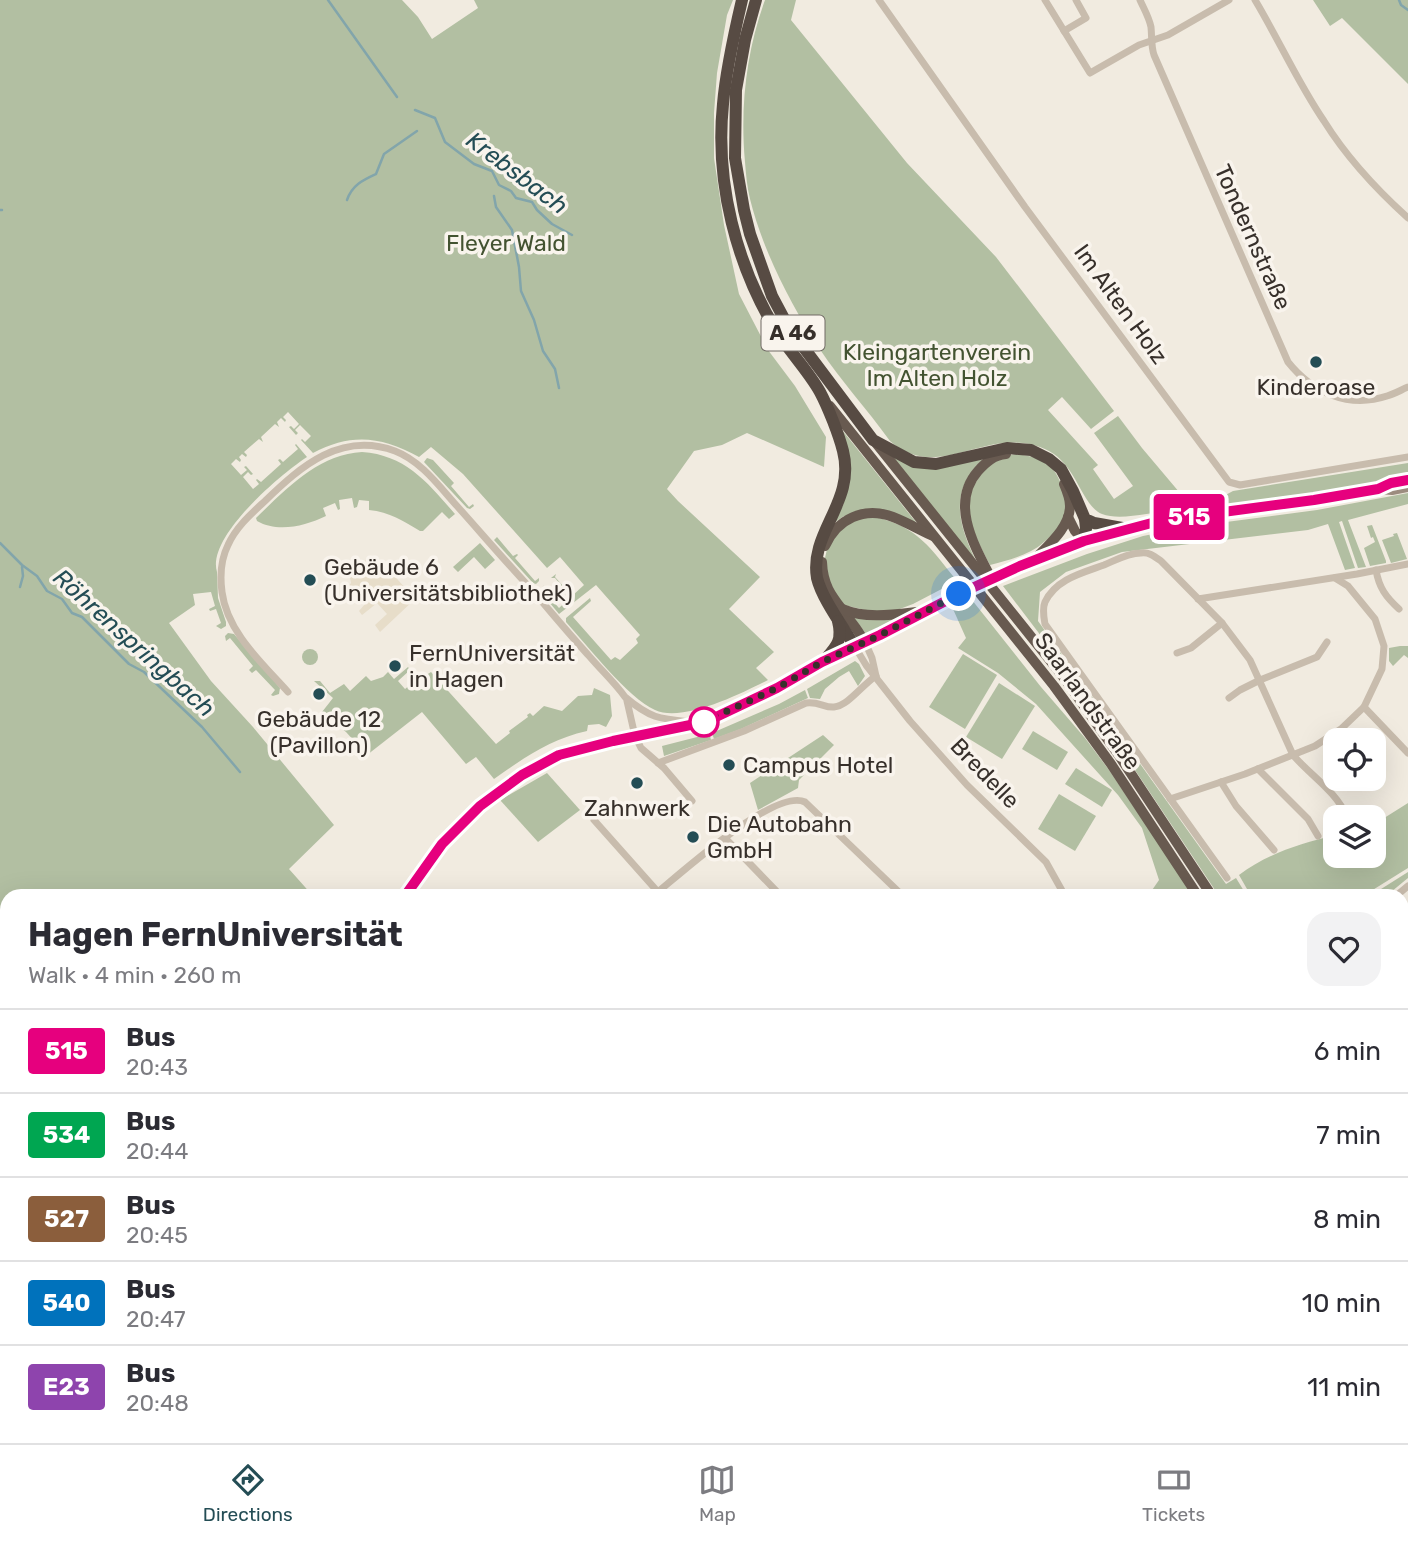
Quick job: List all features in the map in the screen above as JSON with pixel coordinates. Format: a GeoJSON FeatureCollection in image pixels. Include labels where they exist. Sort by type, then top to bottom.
{"type":"FeatureCollection","features":[{"type":"Feature","properties":{"kind":"highway","name":"A 46"},"geometry":{"type":"LineString","coordinates":[[742,0],[730,52],[723,106],[722,163],[728,203],[743,261],[756,290],[776,330],[820,392]]}},
{"type":"Feature","properties":{"kind":"highway","name":"A 46"},"geometry":{"type":"LineString","coordinates":[[757,0],[745,40],[736,90],[735,158],[750,234],[772,296],[789,328],[873,440]]}},
{"type":"Feature","properties":{"kind":"highway","name":"Saarlandstraße"},"geometry":{"type":"LineString","coordinates":[[820,392],[1054,686],[1111,764],[1193,889]]}},
{"type":"Feature","properties":{"kind":"highway"},"geometry":{"type":"LineString","coordinates":[[820,392],[843,450],[846,471],[840,500],[821,541],[817,557],[818,580],[824,596],[839,611],[867,616],[926,611]]}},
{"type":"Feature","properties":{"kind":"highway"},"geometry":{"type":"LineString","coordinates":[[873,440],[914,462],[936,464],[1007,448],[1031,450],[1049,458],[1061,469],[1086,519],[1084,541]]}},
{"type":"Feature","properties":{"kind":"highway"},"geometry":{"type":"LineString","coordinates":[[873,440],[1005,604]]}},
{"type":"Feature","properties":{"kind":"highway"},"geometry":{"type":"LineString","coordinates":[[1005,604],[979,556],[965,521],[964,505],[966,491],[972,479],[990,459],[1000,454],[1015,452],[1038,456],[1058,471],[1064,482],[1070,506],[1068,517],[1053,540],[1033,561]]}},
{"type":"Feature","properties":{"kind":"highway"},"geometry":{"type":"LineString","coordinates":[[860,645],[825,583],[822,558],[829,538],[839,525],[854,517],[878,513],[893,517],[935,537]]}},
{"type":"Feature","properties":{"kind":"highway"},"geometry":{"type":"LineString","coordinates":[[1068,517],[1084,541]]}},
{"type":"Feature","properties":{"kind":"highway"},"geometry":{"type":"LineString","coordinates":[[1086,519],[1094,523],[1128,528]]}},
{"type":"Feature","properties":{"kind":"highway","name":"Saarlandstraße"},"geometry":{"type":"LineString","coordinates":[[1005,604],[1065,679],[1207,889]]}},
{"type":"Feature","properties":{"kind":"highway"},"geometry":{"type":"LineString","coordinates":[[822,662],[836,647],[841,634],[839,611]]}},
{"type":"Feature","properties":{"kind":"main road"},"geometry":{"type":"LineString","coordinates":[[1378,489],[1408,480]]}},
{"type":"Feature","properties":{"kind":"main road"},"geometry":{"type":"LineString","coordinates":[[410,889],[460,824],[494,794],[541,763],[559,755],[700,723],[757,698],[822,662],[1033,561],[1084,541],[1163,520],[1408,487]]}},
{"type":"Feature","properties":{"kind":"street","name":"Im Alten Holz"},"geometry":{"type":"LineString","coordinates":[[879,0],[1025,207],[1229,482],[1240,485],[1408,457]]}},
{"type":"Feature","properties":{"kind":"street"},"geometry":{"type":"LineString","coordinates":[[1045,0],[1090,73],[1139,45],[1168,36],[1228,0]]}},
{"type":"Feature","properties":{"kind":"street"},"geometry":{"type":"LineString","coordinates":[[1064,31],[1086,18],[1076,0]]}},
{"type":"Feature","properties":{"kind":"street","name":"Tondernstraße"},"geometry":{"type":"LineString","coordinates":[[1140,0],[1149,19],[1150,41],[1159,68],[1287,362],[1301,378],[1340,399],[1386,397],[1408,387]]}},
{"type":"Feature","properties":{"kind":"street"},"geometry":{"type":"LineString","coordinates":[[1255,0],[1331,132],[1371,183],[1408,218]]}},
{"type":"Feature","properties":{"kind":"street"},"geometry":{"type":"LineString","coordinates":[[288,692],[246,643],[227,613],[221,581],[227,546],[248,517],[314,460],[353,445],[369,445],[385,447],[409,457],[419,465],[625,697],[651,716],[700,723]]}},
{"type":"Feature","properties":{"kind":"street"},"geometry":{"type":"LineString","coordinates":[[1227,878],[1045,624],[1045,602],[1066,580],[1140,552],[1150,553],[1161,561],[1222,624],[1250,660],[1293,755],[1341,805]]}},
{"type":"Feature","properties":{"kind":"street"},"geometry":{"type":"LineString","coordinates":[[1198,598],[1335,578],[1408,564]]}},
{"type":"Feature","properties":{"kind":"street"},"geometry":{"type":"LineString","coordinates":[[1376,570],[1387,598],[1399,609]]}},
{"type":"Feature","properties":{"kind":"street"},"geometry":{"type":"LineString","coordinates":[[1170,799],[1315,746],[1341,729],[1364,707],[1382,669],[1384,646],[1375,619],[1348,586],[1335,578]]}},
{"type":"Feature","properties":{"kind":"street"},"geometry":{"type":"LineString","coordinates":[[1177,653],[1191,649],[1222,624]]}},
{"type":"Feature","properties":{"kind":"street"},"geometry":{"type":"LineString","coordinates":[[1229,698],[1260,680],[1317,657],[1327,642]]}},
{"type":"Feature","properties":{"kind":"street","name":"Bredelle"},"geometry":{"type":"LineString","coordinates":[[860,645],[866,665],[910,720],[967,785],[1046,862],[1061,889]]}},
{"type":"Feature","properties":{"kind":"street"},"geometry":{"type":"LineString","coordinates":[[658,763],[744,731],[806,703],[815,702],[837,707],[876,677]]}},
{"type":"Feature","properties":{"kind":"street"},"geometry":{"type":"LineString","coordinates":[[625,697],[635,736],[641,748],[692,801]]}},
{"type":"Feature","properties":{"kind":"street"},"geometry":{"type":"LineString","coordinates":[[1364,707],[1408,753]]}},
{"type":"Feature","properties":{"kind":"street"},"geometry":{"type":"LineString","coordinates":[[1258,769],[1308,819],[1318,836]]}},
{"type":"Feature","properties":{"kind":"street"},"geometry":{"type":"LineString","coordinates":[[1221,782],[1236,806],[1274,850]]}},
{"type":"Feature","properties":{"kind":"street"},"geometry":{"type":"LineString","coordinates":[[662,889],[684,869],[751,820],[778,805],[800,799],[896,889]]}},
{"type":"Feature","properties":{"kind":"street"},"geometry":{"type":"LineString","coordinates":[[594,820],[652,889]]}},
{"type":"Feature","properties":{"kind":"street"},"geometry":{"type":"LineString","coordinates":[[725,838],[774,889]]}},
{"type":"Feature","properties":{"kind":"green space","name":"Fleyer Wald"},"geometry":{"type":"Polygon","coordinates":[[[0,0],[402,0],[418,17],[432,39],[478,8],[474,0],[733,0],[727,15],[717,73],[714,113],[714,158],[724,225],[739,294],[768,350],[795,386],[826,437],[824,467],[747,433],[722,445],[694,451],[667,489],[760,577],[729,609],[774,652],[756,668],[768,680],[712,705],[681,713],[667,713],[644,704],[608,670],[566,622],[566,618],[590,598],[591,601],[573,617],[611,660],[615,657],[620,660],[638,643],[636,639],[640,635],[596,585],[559,614],[540,591],[544,585],[542,589],[559,608],[571,597],[555,578],[551,578],[556,574],[555,577],[572,596],[584,585],[560,557],[547,568],[463,474],[431,447],[419,457],[379,441],[353,440],[340,442],[313,453],[301,440],[305,442],[311,436],[300,425],[295,430],[298,433],[296,435],[289,427],[294,429],[299,424],[288,412],[283,417],[285,422],[281,418],[277,422],[279,427],[275,424],[261,437],[263,442],[259,439],[244,452],[246,457],[242,454],[239,457],[240,462],[236,459],[231,464],[241,475],[247,470],[244,467],[246,466],[253,474],[248,472],[243,477],[253,489],[259,484],[257,479],[261,482],[281,464],[278,460],[283,462],[298,449],[296,444],[307,457],[280,477],[248,508],[223,542],[217,558],[217,572],[218,598],[226,626],[221,629],[216,626],[221,623],[216,609],[209,609],[215,606],[211,592],[193,594],[195,605],[169,623],[211,681],[334,825],[289,869],[307,889],[0,889],[0,0]]]}},
{"type":"Feature","properties":{"kind":"green space","name":"Kleingartenverein Im Alten Holz"},"geometry":{"type":"Polygon","coordinates":[[[765,0],[796,0],[791,20],[907,163],[996,257],[1114,411],[1091,429],[1062,397],[1048,410],[1098,465],[1093,469],[1114,499],[1133,486],[1094,433],[1118,416],[1185,499],[1220,498],[1233,491],[1408,463],[1408,476],[1260,503],[1118,517],[1096,511],[1061,460],[1035,445],[1005,443],[938,457],[922,457],[906,452],[890,441],[808,331],[778,276],[762,238],[749,194],[744,142],[744,101],[753,40],[765,0]]]}},
{"type":"Feature","properties":{"kind":"green space"},"geometry":{"type":"Polygon","coordinates":[[[1313,0],[1408,0],[1408,84],[1342,18],[1330,26],[1313,0]]]}},
{"type":"Feature","properties":{"kind":"green space"},"geometry":{"type":"Polygon","coordinates":[[[838,425],[919,526],[902,516],[844,516],[835,522],[844,503],[838,425]]]}},
{"type":"Feature","properties":{"kind":"green space"},"geometry":{"type":"Polygon","coordinates":[[[346,454],[378,454],[415,472],[455,514],[449,519],[442,512],[420,531],[390,515],[369,510],[369,501],[359,500],[354,508],[352,498],[339,500],[338,510],[335,503],[323,508],[326,516],[309,523],[274,527],[257,521],[256,518],[279,496],[317,466],[346,454]]]}},
{"type":"Feature","properties":{"kind":"green space"},"geometry":{"type":"Polygon","coordinates":[[[1016,454],[1042,461],[1054,471],[1062,486],[1064,515],[1057,530],[1038,547],[990,565],[971,520],[971,491],[982,472],[1000,459],[1016,454]]]}},
{"type":"Feature","properties":{"kind":"green space"},"geometry":{"type":"Polygon","coordinates":[[[891,455],[907,463],[982,460],[965,484],[960,508],[961,521],[976,561],[891,455]]]}},
{"type":"Feature","properties":{"kind":"green space"},"geometry":{"type":"Polygon","coordinates":[[[427,458],[433,460],[454,483],[451,486],[469,507],[473,504],[474,506],[467,508],[424,462],[427,458]]]}},
{"type":"Feature","properties":{"kind":"green space"},"geometry":{"type":"Polygon","coordinates":[[[1408,493],[1408,504],[1348,520],[1366,567],[1358,568],[1342,521],[1339,522],[1355,568],[1345,570],[1328,524],[1308,530],[1122,552],[1066,572],[1040,592],[1038,621],[1226,884],[1236,878],[1243,889],[1214,889],[1079,686],[1003,586],[1143,536],[1188,527],[1317,510],[1408,493]]]}},
{"type":"Feature","properties":{"kind":"green space"},"geometry":{"type":"Polygon","coordinates":[[[874,517],[902,526],[913,533],[931,549],[957,581],[897,610],[878,613],[844,605],[834,595],[824,562],[828,545],[832,536],[856,519],[874,517]]]}},
{"type":"Feature","properties":{"kind":"green space"},"geometry":{"type":"Polygon","coordinates":[[[1372,525],[1386,563],[1370,566],[1364,548],[1375,542],[1367,526],[1372,525]]]}},
{"type":"Feature","properties":{"kind":"green space"},"geometry":{"type":"Polygon","coordinates":[[[1397,533],[1407,559],[1391,563],[1382,540],[1397,533]]]}},
{"type":"Feature","properties":{"kind":"green space"},"geometry":{"type":"Polygon","coordinates":[[[497,537],[513,556],[518,555],[515,558],[535,581],[539,578],[536,584],[494,540],[497,537]]]}},
{"type":"Feature","properties":{"kind":"green space"},"geometry":{"type":"Polygon","coordinates":[[[480,543],[495,560],[485,569],[474,557],[458,572],[453,567],[480,543]]]}},
{"type":"Feature","properties":{"kind":"green space"},"geometry":{"type":"Polygon","coordinates":[[[972,600],[1085,738],[1189,889],[1153,889],[1159,880],[1142,828],[1118,795],[1036,704],[998,673],[958,648],[966,638],[953,609],[972,600]]]}},
{"type":"Feature","properties":{"kind":"green space"},"geometry":{"type":"Polygon","coordinates":[[[903,615],[866,634],[854,618],[903,615]]]}},
{"type":"Feature","properties":{"kind":"green space"},"geometry":{"type":"Polygon","coordinates":[[[228,633],[234,634],[280,688],[279,694],[271,695],[275,690],[256,670],[252,673],[249,670],[253,666],[230,638],[226,641],[225,636],[228,633]]]}},
{"type":"Feature","properties":{"kind":"green space"},"geometry":{"type":"Polygon","coordinates":[[[1408,646],[1408,658],[1404,655],[1393,666],[1389,661],[1389,648],[1408,646]]]}},
{"type":"Feature","properties":{"kind":"green space"},"geometry":{"type":"Polygon","coordinates":[[[310,649],[318,657],[310,665],[302,657],[310,649]]]}},
{"type":"Feature","properties":{"kind":"green space"},"geometry":{"type":"Polygon","coordinates":[[[963,654],[997,675],[965,729],[929,707],[963,654]]]}},
{"type":"Feature","properties":{"kind":"green space"},"geometry":{"type":"Polygon","coordinates":[[[855,661],[865,676],[858,686],[849,671],[825,689],[820,699],[810,698],[807,689],[855,661]]]}},
{"type":"Feature","properties":{"kind":"green space"},"geometry":{"type":"Polygon","coordinates":[[[408,667],[410,670],[398,681],[405,689],[431,672],[496,744],[530,713],[533,716],[544,706],[562,711],[578,696],[592,695],[594,688],[610,695],[612,716],[606,727],[599,724],[588,725],[587,731],[549,744],[494,779],[476,757],[466,764],[422,712],[367,755],[346,732],[322,712],[333,698],[314,681],[320,681],[330,693],[344,684],[350,691],[366,676],[371,681],[388,672],[394,679],[408,667]]]}},
{"type":"Feature","properties":{"kind":"green space"},"geometry":{"type":"Polygon","coordinates":[[[999,683],[1035,706],[1002,759],[966,737],[999,683]]]}},
{"type":"Feature","properties":{"kind":"green space"},"geometry":{"type":"Polygon","coordinates":[[[805,690],[808,698],[714,739],[712,733],[805,690]]]}},
{"type":"Feature","properties":{"kind":"green space"},"geometry":{"type":"Polygon","coordinates":[[[1033,731],[1068,752],[1057,770],[1022,749],[1033,731]]]}},
{"type":"Feature","properties":{"kind":"green space"},"geometry":{"type":"Polygon","coordinates":[[[823,735],[834,745],[799,780],[798,788],[758,810],[750,783],[823,735]]]}},
{"type":"Feature","properties":{"kind":"green space"},"geometry":{"type":"Polygon","coordinates":[[[710,736],[711,740],[664,756],[662,746],[710,736]]]}},
{"type":"Feature","properties":{"kind":"green space"},"geometry":{"type":"Polygon","coordinates":[[[1076,768],[1112,790],[1102,807],[1065,784],[1076,768]]]}},
{"type":"Feature","properties":{"kind":"green space"},"geometry":{"type":"Polygon","coordinates":[[[547,773],[580,810],[538,842],[500,800],[547,773]]]}},
{"type":"Feature","properties":{"kind":"green space"},"geometry":{"type":"Polygon","coordinates":[[[1059,794],[1096,816],[1075,851],[1038,829],[1059,794]]]}},
{"type":"Feature","properties":{"kind":"green space"},"geometry":{"type":"Polygon","coordinates":[[[1408,803],[1408,868],[1374,889],[1247,889],[1239,875],[1273,855],[1323,838],[1323,868],[1386,868],[1386,817],[1408,803]]]}},
{"type":"Feature","properties":{"kind":"green space"},"geometry":{"type":"Polygon","coordinates":[[[1408,872],[1408,878],[1395,889],[1381,889],[1408,872]]]}},
{"type":"Feature","properties":{"kind":"shaded area"},"geometry":{"type":"Polygon","coordinates":[[[366,560],[380,564],[390,571],[415,599],[380,632],[375,625],[387,614],[377,603],[362,615],[359,611],[365,604],[349,586],[351,583],[348,567],[360,565],[366,560]]]}},
{"type":"Feature","properties":{"kind":"waterway","name":"Krebsbach"},"geometry":{"type":"LineString","coordinates":[[328,0],[397,97]]}},
{"type":"Feature","properties":{"kind":"waterway"},"geometry":{"type":"LineString","coordinates":[[1399,0],[1408,10]]}},
{"type":"Feature","properties":{"kind":"waterway","name":"Krebsbach"},"geometry":{"type":"LineString","coordinates":[[415,110],[435,118],[445,142],[474,164],[492,171],[499,185],[511,191],[516,198],[532,202],[552,224],[572,235]]}},
{"type":"Feature","properties":{"kind":"waterway"},"geometry":{"type":"LineString","coordinates":[[347,200],[355,187],[376,174],[384,154],[417,131]]}},
{"type":"Feature","properties":{"kind":"waterway"},"geometry":{"type":"LineString","coordinates":[[494,196],[496,207],[512,230],[521,291],[534,320],[543,351],[555,369],[559,388]]}},
{"type":"Feature","properties":{"kind":"waterway","name":"Röhrenspringbach"},"geometry":{"type":"LineString","coordinates":[[0,543],[37,576],[47,591],[62,599],[72,613],[82,617],[129,664],[144,672],[202,727],[240,772]]}},
{"type":"Feature","properties":{"kind":"waterway"},"geometry":{"type":"LineString","coordinates":[[20,587],[22,567]]}},
{"type":"Feature","properties":{"kind":"bus line","name":"515"},"geometry":{"type":"LineString","coordinates":[[410,889],[432,856],[460,824],[494,794],[541,763],[559,755],[716,717],[777,688],[822,662],[1020,566],[1084,541],[1163,520],[1314,500],[1378,489],[1408,480]]}},
{"type":"Feature","properties":{"kind":"place","name":"Kinderoase"},"geometry":{"type":"Point","coordinates":[1316,362]}},
{"type":"Feature","properties":{"kind":"place","name":"Gebäude 6 (Universitätsbibliothek)"},"geometry":{"type":"Point","coordinates":[310,580]}},
{"type":"Feature","properties":{"kind":"place","name":"FernUniversität in Hagen"},"geometry":{"type":"Point","coordinates":[395,666]}},
{"type":"Feature","properties":{"kind":"place","name":"Gebäude 12 (Pavillon)"},"geometry":{"type":"Point","coordinates":[319,694]}},
{"type":"Feature","properties":{"kind":"place","name":"Campus Hotel"},"geometry":{"type":"Point","coordinates":[729,765]}},
{"type":"Feature","properties":{"kind":"place","name":"Zahnwerk"},"geometry":{"type":"Point","coordinates":[637,783]}},
{"type":"Feature","properties":{"kind":"place","name":"Die Autobahn GmbH"},"geometry":{"type":"Point","coordinates":[693,837]}},
{"type":"Feature","properties":{"kind":"route"},"geometry":{"type":"LineString","coordinates":[[704,722],[746,704],[822,662],[959,594]]}}]}
